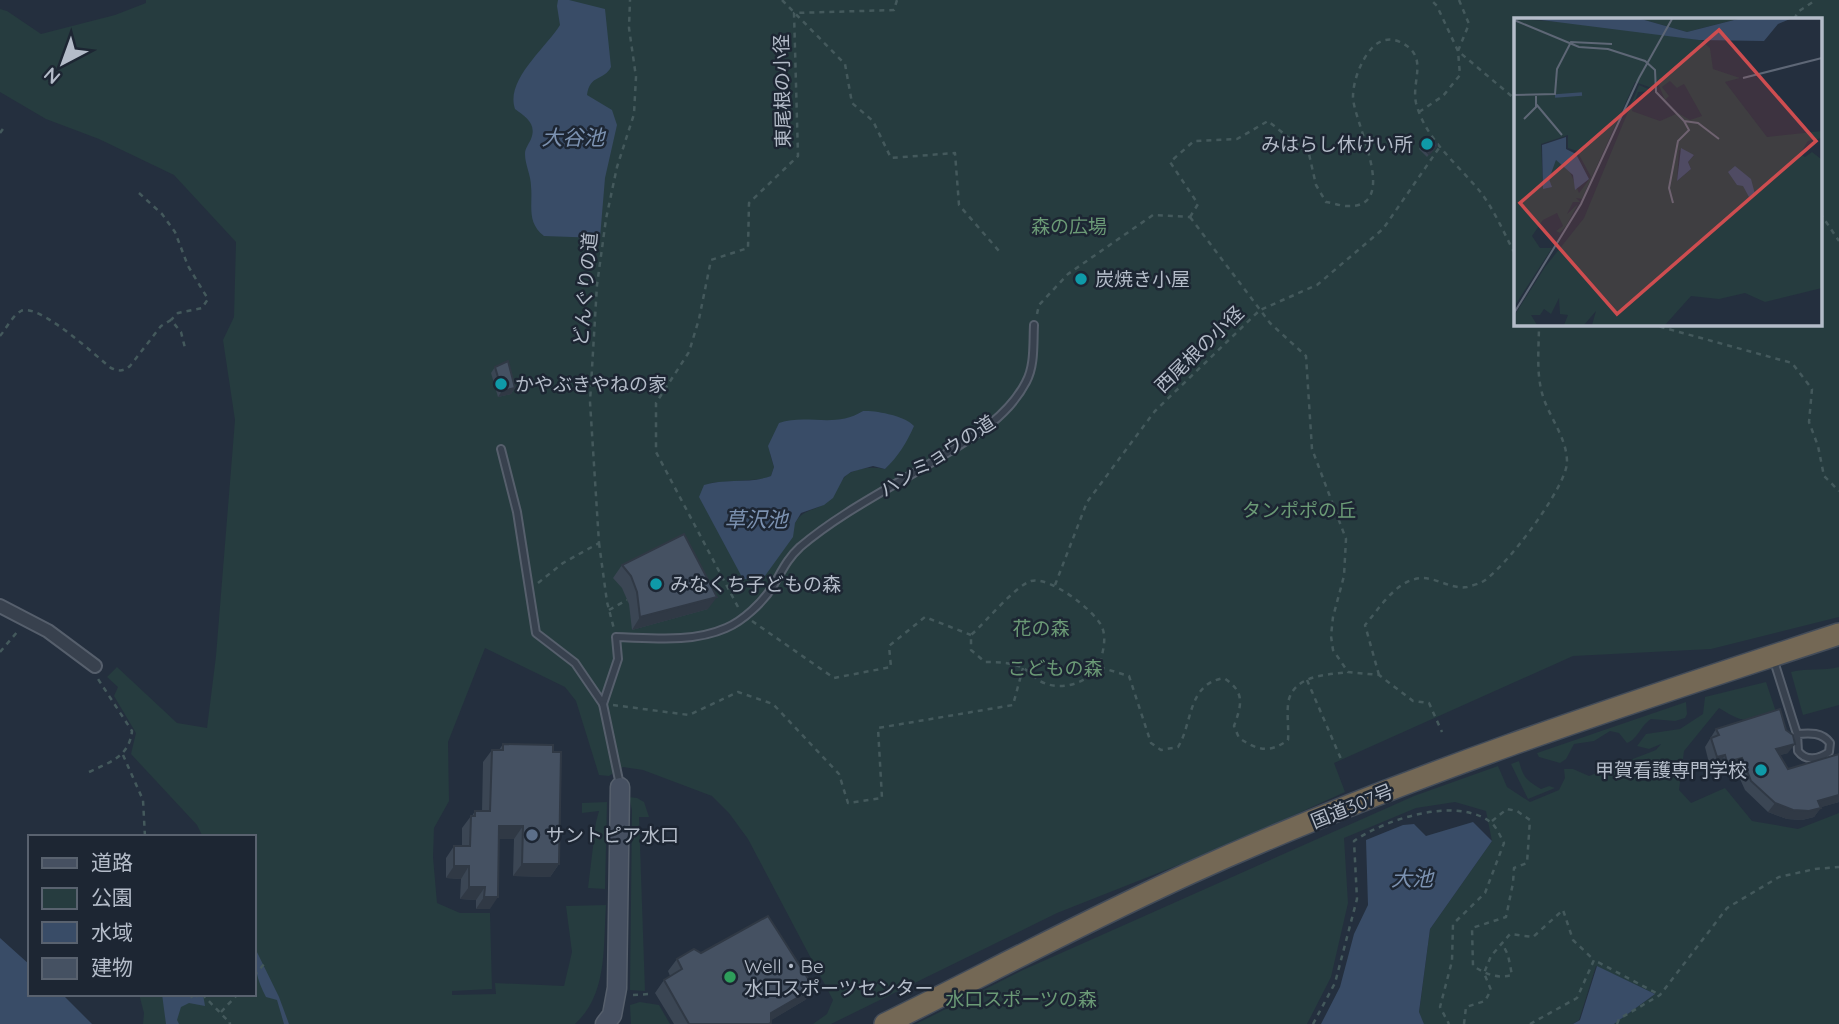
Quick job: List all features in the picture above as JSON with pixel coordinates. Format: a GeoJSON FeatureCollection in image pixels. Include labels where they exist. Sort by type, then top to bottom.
{"type":"FeatureCollection","features":[{"type":"Feature","properties":{"kind":"highway","name":"国道307号"},"geometry":{"type":"LineString","coordinates":[[884,1024],[1189,874],[1382,793],[1521,740],[1839,634]]}},
{"type":"Feature","properties":{"kind":"street"},"geometry":{"type":"LineString","coordinates":[[0,606],[48,631],[94,666]]}},
{"type":"Feature","properties":{"kind":"street"},"geometry":{"type":"LineString","coordinates":[[604,1024],[612,1015],[617,988],[620,787]]}},
{"type":"Feature","properties":{"kind":"lane","name":"ハンミョウの道"},"geometry":{"type":"LineString","coordinates":[[616,637],[680,639],[726,628],[744,616],[772,587],[784,563],[801,546],[854,509],[969,440],[1010,406],[1027,381],[1032,360],[1034,325]]}},
{"type":"Feature","properties":{"kind":"lane"},"geometry":{"type":"LineString","coordinates":[[501,449],[517,512],[536,634],[575,663],[603,704],[620,787]]}},
{"type":"Feature","properties":{"kind":"lane"},"geometry":{"type":"LineString","coordinates":[[603,704],[618,659],[616,637]]}},
{"type":"Feature","properties":{"kind":"lane"},"geometry":{"type":"LineString","coordinates":[[1772,656],[1797,734],[1798,751],[1805,757],[1818,758],[1829,752],[1830,744],[1823,737],[1810,733],[1797,734]]}},
{"type":"Feature","properties":{"kind":"path","name":"どんぐりの道"},"geometry":{"type":"LineString","coordinates":[[616,637],[599,543],[590,402],[597,285],[606,219],[617,167],[634,114],[636,77],[629,28],[630,0]]}},
{"type":"Feature","properties":{"kind":"path"},"geometry":{"type":"LineString","coordinates":[[782,0],[845,64],[852,103],[873,121],[891,158],[955,153],[959,205],[999,251]]}},
{"type":"Feature","properties":{"kind":"path","name":"東尾根の小径"},"geometry":{"type":"LineString","coordinates":[[744,616],[656,452],[656,403],[690,352],[711,260],[748,248],[749,203],[798,156],[794,13],[894,10],[897,0]]}},
{"type":"Feature","properties":{"kind":"path"},"geometry":{"type":"LineString","coordinates":[[1419,112],[1444,96],[1460,75],[1458,51],[1437,6],[1431,0]]}},
{"type":"Feature","properties":{"kind":"path"},"geometry":{"type":"LineString","coordinates":[[1458,51],[1469,24],[1459,0]]}},
{"type":"Feature","properties":{"kind":"path"},"geometry":{"type":"LineString","coordinates":[[1795,18],[1799,11],[1816,0]]}},
{"type":"Feature","properties":{"kind":"path"},"geometry":{"type":"LineString","coordinates":[[1190,217],[1198,204],[1170,162],[1194,141],[1237,139],[1268,121],[1309,153],[1316,185],[1326,202],[1349,207],[1364,203],[1372,190],[1374,176],[1368,149],[1355,115],[1352,96],[1366,55],[1384,39],[1398,40],[1411,48],[1419,64],[1415,98],[1419,112],[1439,147],[1480,191],[1514,252]]}},
{"type":"Feature","properties":{"kind":"path"},"geometry":{"type":"LineString","coordinates":[[1458,51],[1514,98]]}},
{"type":"Feature","properties":{"kind":"path"},"geometry":{"type":"LineString","coordinates":[[0,133],[5,126]]}},
{"type":"Feature","properties":{"kind":"path","name":"西尾根の小径"},"geometry":{"type":"LineString","coordinates":[[1055,584],[1087,502],[1155,411],[1260,310],[1317,285],[1383,229],[1439,147]]}},
{"type":"Feature","properties":{"kind":"path"},"geometry":{"type":"LineString","coordinates":[[0,336],[15,317],[29,309],[47,318],[111,368],[125,370],[161,326],[178,313],[202,308],[208,299],[188,266],[175,232],[162,214],[139,193]]}},
{"type":"Feature","properties":{"kind":"path"},"geometry":{"type":"LineString","coordinates":[[1034,325],[1040,304],[1057,284],[1122,235],[1153,215],[1190,217],[1270,323],[1306,356],[1312,449],[1346,539],[1344,576],[1331,636],[1333,650],[1348,672]]}},
{"type":"Feature","properties":{"kind":"path"},"geometry":{"type":"LineString","coordinates":[[1822,215],[1839,241]]}},
{"type":"Feature","properties":{"kind":"path"},"geometry":{"type":"LineString","coordinates":[[171,320],[181,332],[185,348]]}},
{"type":"Feature","properties":{"kind":"path"},"geometry":{"type":"LineString","coordinates":[[1379,675],[1365,625],[1396,590],[1414,579],[1426,578],[1454,587],[1467,587],[1483,581],[1511,553],[1563,482],[1567,464],[1566,452],[1542,394],[1539,375],[1539,326]]}},
{"type":"Feature","properties":{"kind":"path"},"geometry":{"type":"LineString","coordinates":[[1657,326],[1792,363],[1812,389],[1808,422],[1818,446],[1824,476],[1839,491]]}},
{"type":"Feature","properties":{"kind":"path"},"geometry":{"type":"LineString","coordinates":[[530,589],[563,563],[599,543]]}},
{"type":"Feature","properties":{"kind":"path"},"geometry":{"type":"LineString","coordinates":[[1032,581],[1055,584],[1102,626],[1105,642],[1099,667],[1092,676],[1060,687],[1041,682],[1023,668],[1004,662],[985,662],[971,650],[971,635],[1016,589],[1032,581]]}},
{"type":"Feature","properties":{"kind":"path"},"geometry":{"type":"LineString","coordinates":[[609,610],[627,600]]}},
{"type":"Feature","properties":{"kind":"path"},"geometry":{"type":"LineString","coordinates":[[744,616],[834,678],[891,667],[889,646],[925,617],[971,635]]}},
{"type":"Feature","properties":{"kind":"path"},"geometry":{"type":"LineString","coordinates":[[0,652],[26,619]]}},
{"type":"Feature","properties":{"kind":"path"},"geometry":{"type":"LineString","coordinates":[[89,772],[123,755],[131,741],[132,731],[100,684],[94,666]]}},
{"type":"Feature","properties":{"kind":"path"},"geometry":{"type":"LineString","coordinates":[[1099,667],[1129,676],[1151,743],[1161,750],[1178,747],[1183,740],[1191,708],[1198,694],[1215,680],[1224,678],[1235,685],[1240,695],[1240,710],[1234,726],[1239,738],[1261,749],[1277,748],[1288,740],[1289,701],[1295,689],[1316,676],[1348,672],[1379,675],[1413,701],[1429,703],[1442,732]]}},
{"type":"Feature","properties":{"kind":"path"},"geometry":{"type":"LineString","coordinates":[[603,704],[689,715],[738,692],[773,704],[839,774],[848,803],[882,799],[878,728],[1013,705],[1023,668]]}},
{"type":"Feature","properties":{"kind":"path"},"geometry":{"type":"LineString","coordinates":[[1307,680],[1340,759]]}},
{"type":"Feature","properties":{"kind":"path"},"geometry":{"type":"LineString","coordinates":[[123,755],[143,800],[145,835]]}},
{"type":"Feature","properties":{"kind":"path"},"geometry":{"type":"LineString","coordinates":[[1491,822],[1507,809],[1517,811],[1530,820],[1527,863],[1514,868],[1506,917],[1472,928],[1473,966],[1484,973],[1501,978],[1512,975],[1508,955],[1502,943]]}},
{"type":"Feature","properties":{"kind":"path"},"geometry":{"type":"LineString","coordinates":[[1313,1024],[1335,983],[1357,899],[1354,841],[1368,831],[1403,817],[1446,810],[1471,813],[1491,822],[1504,843],[1485,893],[1453,924],[1452,961],[1440,1007],[1449,1024]]}},
{"type":"Feature","properties":{"kind":"path"},"geometry":{"type":"LineString","coordinates":[[1617,1024],[1619,1019],[1660,995],[1727,908],[1780,877],[1839,867]]}},
{"type":"Feature","properties":{"kind":"path"},"geometry":{"type":"LineString","coordinates":[[1464,1024],[1466,1007],[1485,1000],[1491,990],[1484,973],[1491,956],[1502,943],[1510,934],[1533,937],[1563,910],[1573,940],[1594,960],[1660,995]]}},
{"type":"Feature","properties":{"kind":"path"},"geometry":{"type":"LineString","coordinates":[[1530,1024],[1577,998],[1594,960]]}},
{"type":"Feature","properties":{"kind":"path"},"geometry":{"type":"LineString","coordinates":[[256,974],[264,964]]}},
{"type":"Feature","properties":{"kind":"path"},"geometry":{"type":"LineString","coordinates":[[626,995],[650,994]]}},
{"type":"Feature","properties":{"kind":"path"},"geometry":{"type":"LineString","coordinates":[[202,996],[229,1024]]}},
{"type":"Feature","properties":{"kind":"path"},"geometry":{"type":"LineString","coordinates":[[220,1012],[235,996]]}},
{"type":"Feature","properties":{"kind":"green space","name":"こどもの森"},"geometry":{"type":"Polygon","coordinates":[[[146,0],[1839,0],[1839,617],[1711,649],[1573,656],[1334,763],[1345,792],[1224,847],[1057,913],[831,1024],[813,1024],[827,1014],[833,1000],[748,839],[729,813],[712,796],[643,770],[623,767],[609,776],[599,775],[576,701],[565,687],[485,648],[448,742],[449,801],[434,828],[433,857],[437,903],[460,913],[490,913],[492,989],[452,991],[452,995],[496,994],[495,983],[564,986],[572,952],[566,906],[606,905],[602,969],[599,984],[586,1012],[575,1024],[143,1024],[144,1013],[140,996],[256,996],[256,835],[202,835],[197,825],[131,754],[136,733],[114,696],[118,687],[107,677],[117,667],[177,723],[207,728],[216,656],[235,420],[223,340],[234,317],[236,242],[174,175],[99,139],[46,119],[0,92],[0,9],[41,34],[115,15],[146,3],[146,0]],[[863,411],[852,418],[823,422],[770,454],[774,467],[771,476],[764,479],[710,483],[795,523],[801,515],[827,502],[848,474],[864,468],[885,469],[898,454],[873,413],[863,411]]]}},
{"type":"Feature","properties":{"kind":"green space"},"geometry":{"type":"Polygon","coordinates":[[[1839,667],[1839,705],[1803,715],[1791,672],[1839,667]]]}},
{"type":"Feature","properties":{"kind":"green space","name":"水口スポーツの森"},"geometry":{"type":"Polygon","coordinates":[[[1766,682],[1777,715],[1747,720],[1719,708],[1684,751],[1679,790],[1691,803],[1725,788],[1752,821],[1798,829],[1839,813],[1839,1024],[1614,1024],[1655,994],[1596,966],[1579,1020],[1573,1024],[1424,1024],[1419,1013],[1430,929],[1492,841],[1486,811],[1455,802],[1416,808],[1344,838],[1348,903],[1331,977],[1307,1024],[916,1024],[1023,970],[1414,796],[1498,766],[1507,787],[1530,802],[1559,790],[1565,778],[1564,769],[1573,769],[1589,776],[1656,750],[1661,744],[1649,749],[1637,746],[1646,734],[1680,729],[1703,714],[1705,697],[1766,682]]]}},
{"type":"Feature","properties":{"kind":"green space"},"geometry":{"type":"Polygon","coordinates":[[[1686,702],[1685,718],[1675,721],[1651,719],[1634,739],[1627,743],[1619,733],[1610,731],[1594,741],[1574,744],[1566,759],[1560,763],[1539,757],[1537,753],[1686,702]]]}},
{"type":"Feature","properties":{"kind":"green space"},"geometry":{"type":"Polygon","coordinates":[[[1519,761],[1524,775],[1532,783],[1541,789],[1549,786],[1555,788],[1528,799],[1511,764],[1519,761]]]}},
{"type":"Feature","properties":{"kind":"green space"},"geometry":{"type":"Polygon","coordinates":[[[629,797],[644,802],[649,817],[639,817],[645,991],[630,990],[632,810],[629,797]]]}},
{"type":"Feature","properties":{"kind":"green space"},"geometry":{"type":"Polygon","coordinates":[[[607,802],[605,889],[588,888],[599,811],[582,813],[582,803],[607,802]]]}},
{"type":"Feature","properties":{"kind":"green space"},"geometry":{"type":"Polygon","coordinates":[[[640,1002],[659,1005],[670,1024],[631,1024],[630,1005],[640,1002]]]}},
{"type":"Feature","properties":{"kind":"water","name":"大谷池"},"geometry":{"type":"Polygon","coordinates":[[[558,0],[605,9],[611,67],[591,84],[587,95],[612,110],[617,125],[605,178],[600,238],[544,236],[538,231],[533,219],[531,182],[525,154],[533,129],[526,118],[515,109],[513,98],[528,65],[560,25],[558,0]]]}},
{"type":"Feature","properties":{"kind":"water","name":"草沢池"},"geometry":{"type":"Polygon","coordinates":[[[863,411],[890,414],[914,426],[898,454],[885,469],[873,466],[851,472],[844,477],[833,498],[824,505],[801,513],[795,523],[793,537],[762,580],[743,579],[699,497],[704,485],[771,476],[774,467],[768,446],[779,423],[800,419],[842,419],[863,411]]]}},
{"type":"Feature","properties":{"kind":"water","name":"大池"},"geometry":{"type":"Polygon","coordinates":[[[1473,822],[1492,841],[1430,929],[1419,1012],[1424,1024],[1321,1024],[1340,987],[1354,934],[1368,905],[1366,840],[1403,825],[1414,824],[1426,836],[1473,822]]]}},
{"type":"Feature","properties":{"kind":"water"},"geometry":{"type":"Polygon","coordinates":[[[0,938],[28,963],[28,996],[64,996],[92,1024],[0,1024],[0,938]]]}},
{"type":"Feature","properties":{"kind":"water"},"geometry":{"type":"Polygon","coordinates":[[[256,950],[289,1024],[284,1024],[277,1000],[266,997],[257,973],[256,950]]]}},
{"type":"Feature","properties":{"kind":"water"},"geometry":{"type":"Polygon","coordinates":[[[1597,966],[1655,994],[1614,1024],[1573,1024],[1580,1020],[1597,966]]]}},
{"type":"Feature","properties":{"kind":"water"},"geometry":{"type":"Polygon","coordinates":[[[162,996],[203,996],[205,1006],[189,1003],[181,1007],[177,1020],[179,1024],[166,1024],[162,996]]]}},
{"type":"Feature","properties":{"kind":"building","name":"みはらし休けい所"},"geometry":{"type":"Polygon","coordinates":[[[1429,137],[1437,145],[1429,154],[1421,146],[1429,137]]]}},
{"type":"Feature","properties":{"kind":"building"},"geometry":{"type":"Polygon","coordinates":[[[508,361],[515,388],[502,391],[495,367],[508,361]]]}},
{"type":"Feature","properties":{"kind":"building","name":"みなくち子どもの森"},"geometry":{"type":"Polygon","coordinates":[[[684,534],[717,597],[640,617],[637,592],[631,576],[622,565],[684,534]]]}},
{"type":"Feature","properties":{"kind":"building","name":"甲賀看護専門学校"},"geometry":{"type":"Polygon","coordinates":[[[1780,709],[1786,730],[1793,735],[1795,744],[1776,749],[1788,769],[1839,754],[1839,795],[1818,801],[1821,808],[1809,811],[1793,810],[1775,803],[1751,781],[1742,758],[1727,762],[1725,755],[1717,757],[1711,738],[1719,735],[1716,729],[1780,709]]]}},
{"type":"Feature","properties":{"kind":"building","name":"サントピア水口"},"geometry":{"type":"Polygon","coordinates":[[[503,744],[553,745],[553,752],[561,752],[559,864],[522,864],[523,826],[499,826],[498,897],[484,897],[485,887],[469,887],[469,866],[454,866],[454,846],[470,846],[471,816],[475,816],[475,811],[490,811],[492,750],[503,750],[503,744]]]}},
{"type":"Feature","properties":{"kind":"building","name":"Well・Be 水口スポーツセンター"},"geometry":{"type":"Polygon","coordinates":[[[768,916],[814,988],[771,1013],[769,1024],[689,1024],[664,980],[682,969],[677,959],[694,949],[701,953],[768,916]]]}},
{"type":"Feature","properties":{"kind":"place","name":"みはらし休けい所"},"geometry":{"type":"Point","coordinates":[1427,144]}},
{"type":"Feature","properties":{"kind":"place","name":"炭焼き小屋"},"geometry":{"type":"Point","coordinates":[1081,279]}},
{"type":"Feature","properties":{"kind":"place","name":"かやぶきやねの家"},"geometry":{"type":"Point","coordinates":[501,384]}},
{"type":"Feature","properties":{"kind":"place","name":"みなくち子どもの森"},"geometry":{"type":"Point","coordinates":[656,584]}},
{"type":"Feature","properties":{"kind":"place","name":"甲賀看護専門学校"},"geometry":{"type":"Point","coordinates":[1761,770]}},
{"type":"Feature","properties":{"kind":"place","name":"サントピア水口"},"geometry":{"type":"Point","coordinates":[532,835]}},
{"type":"Feature","properties":{"kind":"place","name":"Well・Be 水口スポーツセンター"},"geometry":{"type":"Point","coordinates":[730,977]}},
{"type":"Feature","properties":{"kind":"park label","name":"森の広場"},"geometry":{"type":"Point","coordinates":[1069,226]}},
{"type":"Feature","properties":{"kind":"park label","name":"タンポポの丘"},"geometry":{"type":"Point","coordinates":[1299,510]}},
{"type":"Feature","properties":{"kind":"park label","name":"花の森"},"geometry":{"type":"Point","coordinates":[1041,628]}}]}
